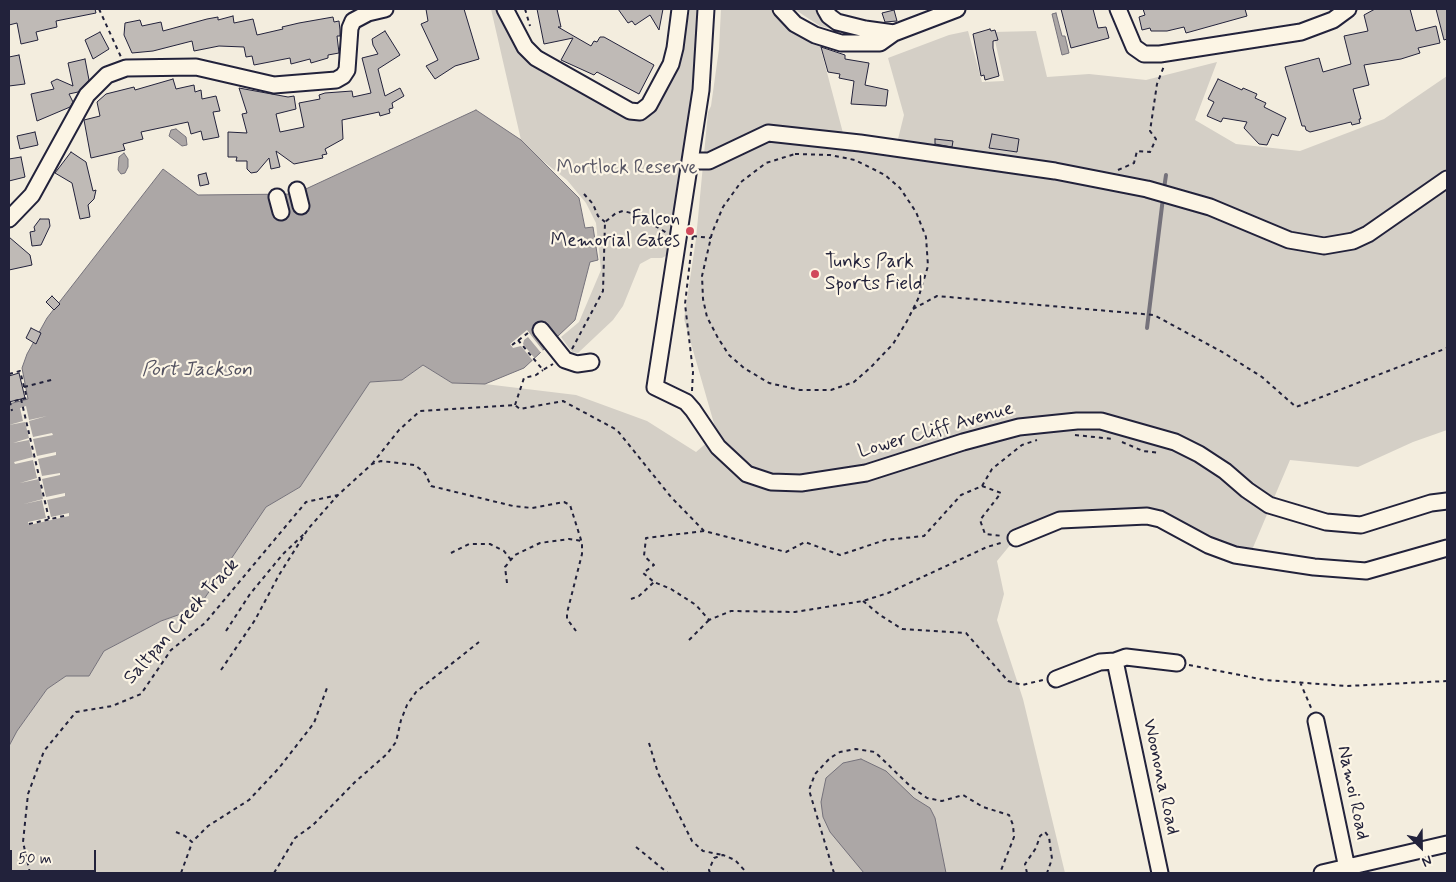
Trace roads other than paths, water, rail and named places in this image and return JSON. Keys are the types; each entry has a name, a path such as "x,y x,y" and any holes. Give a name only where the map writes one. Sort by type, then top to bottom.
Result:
{"street":[{"path":"9,219 32,195 88,95 107,75 126,68 196,68 274,86 336,80 343,76 347,70 350,28 354,21 360,16 385,9"},
{"path":"505,9 525,47 536,58 623,108 640,112 650,105 670,64 675,48 680,9"},
{"path":"706,9 701,90 690,161 709,161 768,133 860,143 1055,171 1104,180 1210,206 1289,240 1324,246 1353,241 1368,234 1447,178"},
{"path":"781,9 795,24 808,32 841,43 880,43 894,33 958,9"},
{"path":"825,9 829,16 837,22 865,29 894,33"},
{"path":"1118,9 1134,47 1144,54 1160,54 1301,32 1334,20 1348,9"},
{"name":"Lower Cliff Avenue","path":"690,161 655,387 686,402 718,447 747,474 771,482 801,484 866,473 963,442 1019,427 1093,421 1123,426 1175,442 1199,454 1225,471 1247,490 1270,505 1326,522 1361,525 1430,504 1447,501"},
{"path":"298,190 301,206"},
{"path":"277,197 281,212"},
{"path":"537,335 555,361 570,363 591,362"},
{"path":"1016,538 1060,520 1148,516 1160,519 1208,546 1235,555 1314,567 1366,572 1447,548"},
{"path":"1056,679 1100,662 1115,661 1126,657 1177,663"},
{"name":"Woonona Road","path":"1115,661 1160,873"},
{"name":"Namoi Road","path":"1316,721 1348,870"},
{"path":"1322,873 1348,870 1447,844"}],"water":[{"path":"1056,13 1069,53 1062,55 1052,14"},
{"name":"Port Jackson","path":"476,110 521,140 579,198 585,228 593,227 598,260 590,262 575,320 524,368 485,384 452,383 423,365 402,380 370,382 300,487 266,507 198,608 161,621 104,651 89,676 66,676 47,689 17,731 9,746 9,404 28,399 22,368 27,354 47,318 163,169 198,195 295,194"},
{"path":"176,129 186,137 187,145 182,146 169,136 171,130"},
{"path":"124,153 128,159 128,167 125,173 121,174 118,170 119,157"},
{"path":"861,759 886,771 914,798 930,808 935,818 946,873 864,873 830,832 823,817 821,802 826,778 843,763"}],"waterway":[{"path":"1164,189 1166,175"},
{"path":"1147,328 1163,198"}],"place":[{"name":"Falcon Memorial Gates","path":"690,231"},
{"name":"Tunks Park Sports Field","path":"815,274"}],"park label":[{"name":"Mortlock Reserve","path":"627,169"}]}
